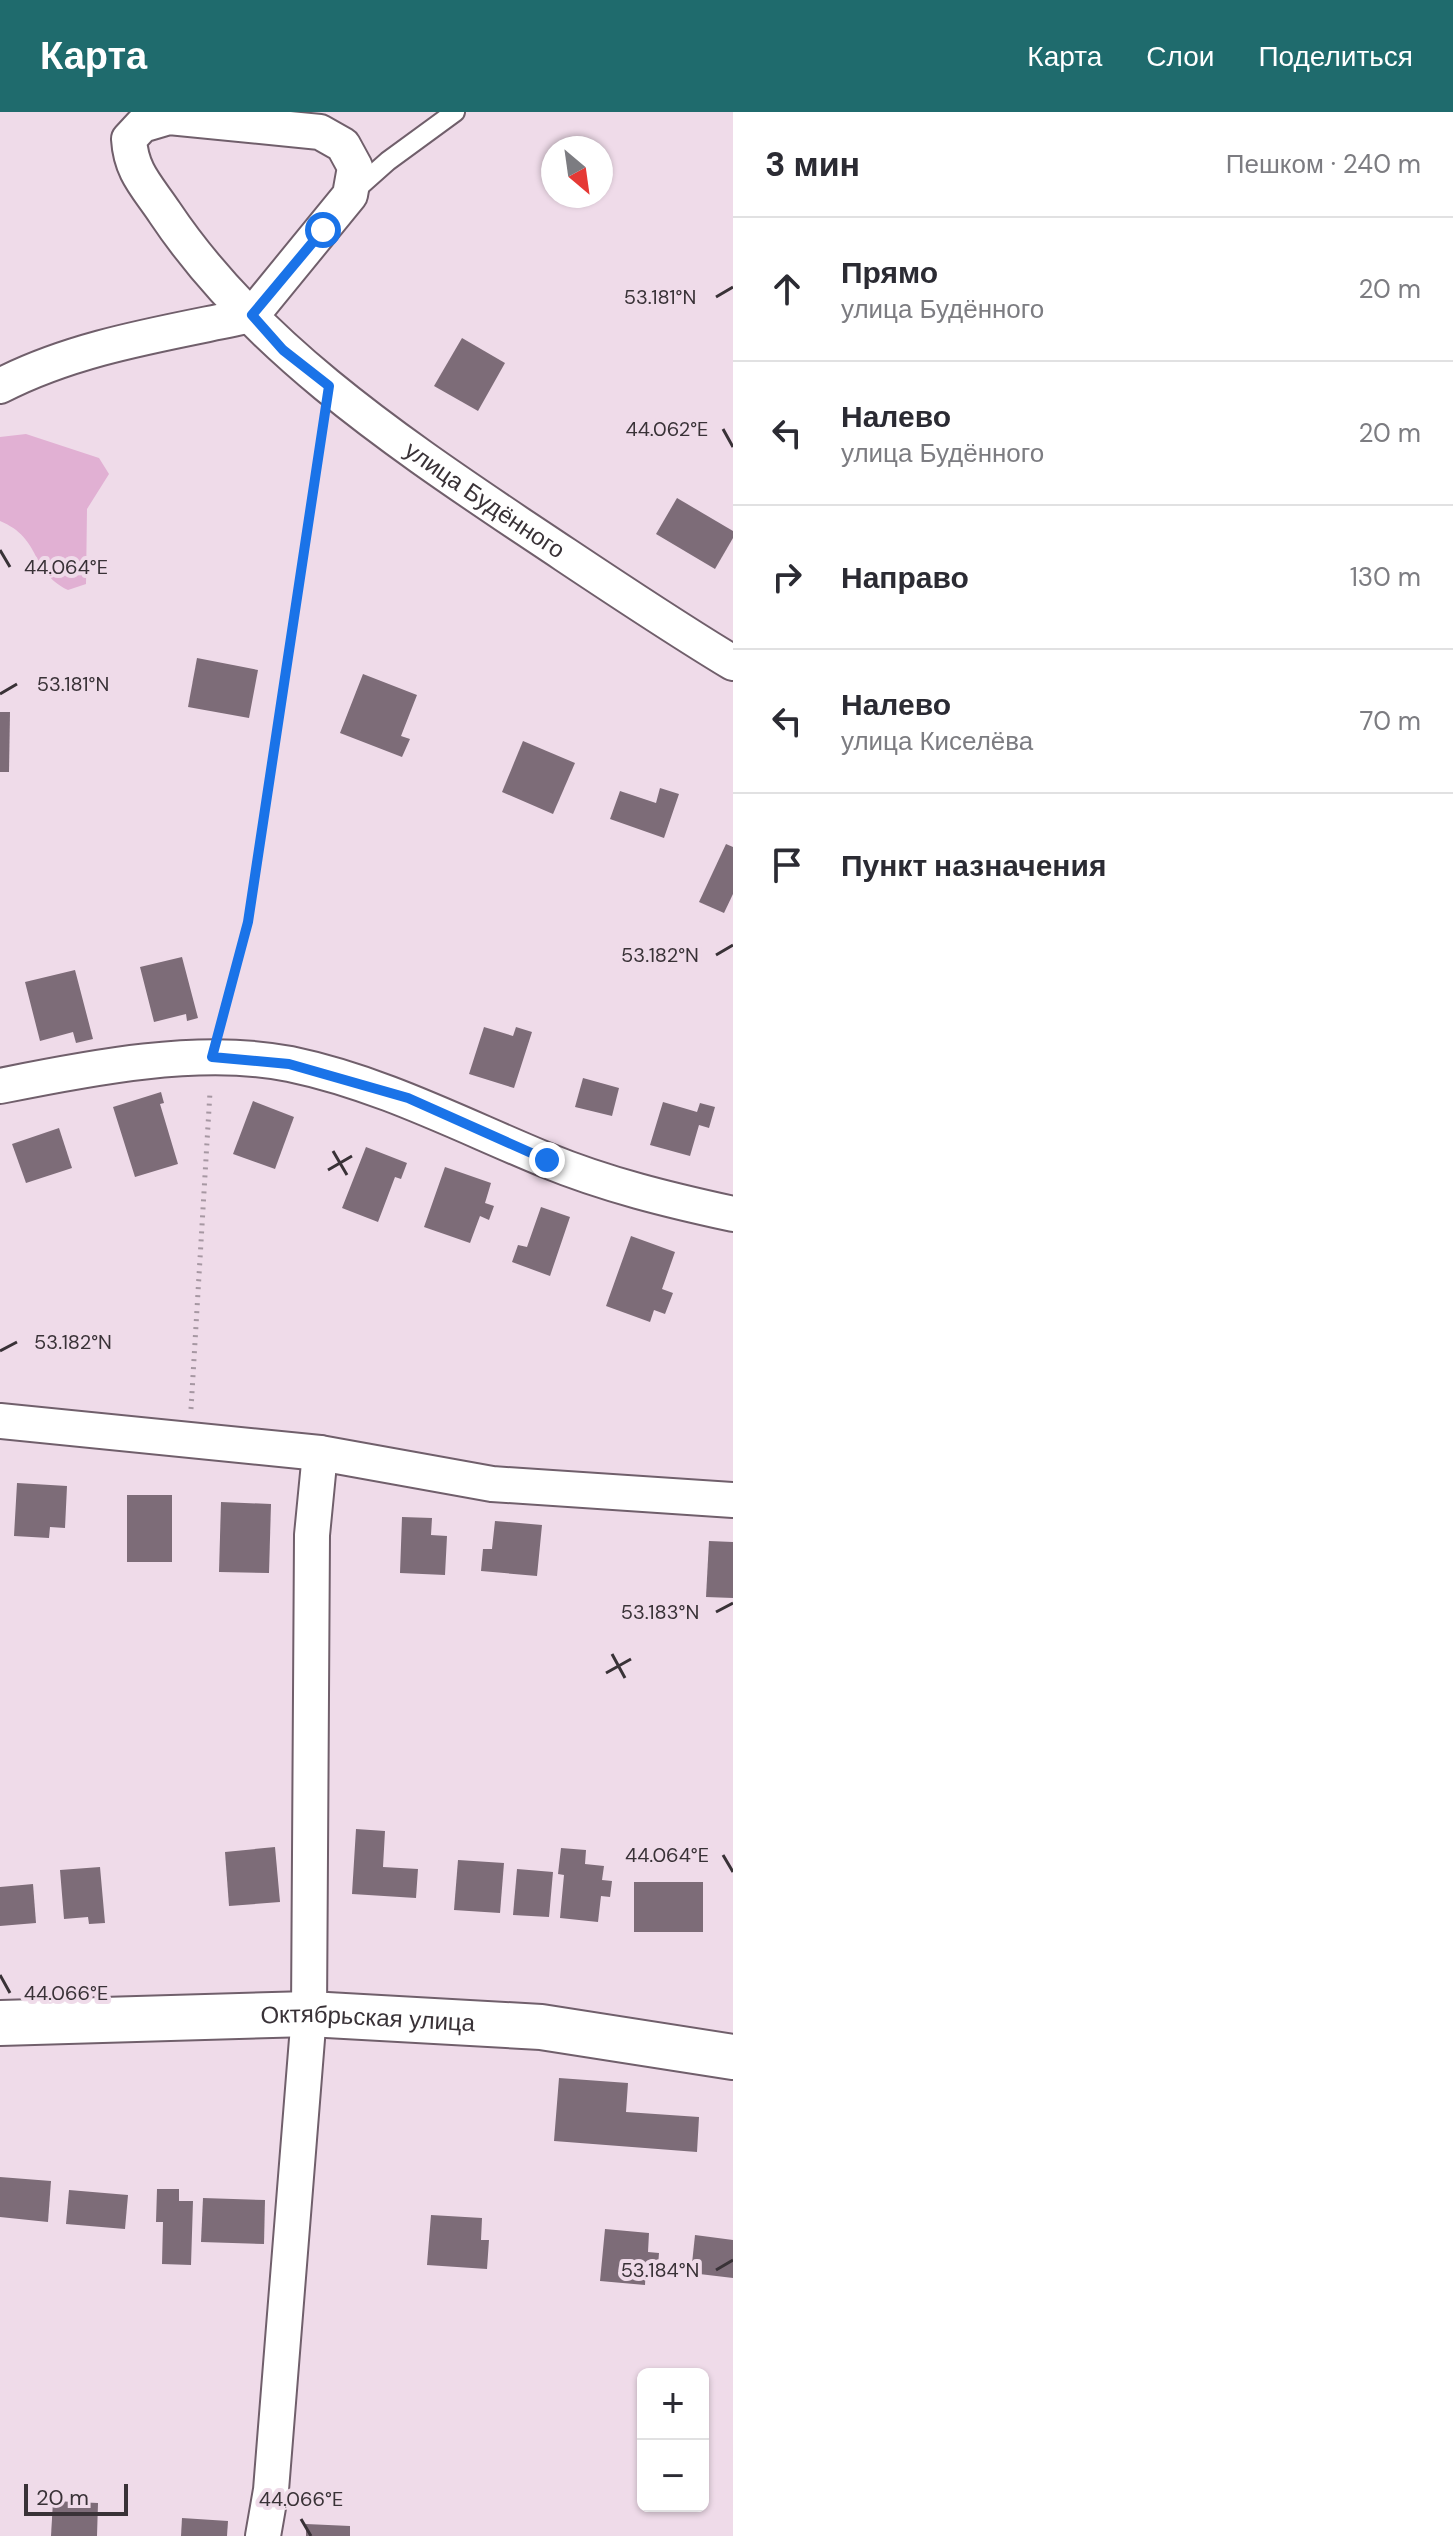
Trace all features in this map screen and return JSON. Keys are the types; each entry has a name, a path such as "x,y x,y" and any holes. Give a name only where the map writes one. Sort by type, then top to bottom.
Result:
{"street":[{"name":"улица Будённого","path":"350,195 355,167 343,145 320,132 169,117 142,125 129,139 130,162 180,236 283,350 441,471 666,622 733,663"},
{"path":"0,386 26,372 126,342 252,315 350,195"},
{"path":"0,1086 70,1072 212,1057 289,1064 408,1098 547,1160 630,1191 733,1214"},
{"path":"0,1421 320,1453 492,1484 733,1500"},
{"path":"263,2536 272,2474 309,2014 312,1535 320,1453"},
{"name":"Октябрьская улица","path":"0,2023 309,2014 541,2027 733,2057"}],"lane":[{"path":"350,195 388,161 455,112"}],"path":[{"path":"189,1440 212,1057 248,922 329,386"}],"shaded area":[{"path":"26,434 99,458 109,474 87,509 86,584 68,590 47,574 23,537 0,521 0,437"}],"building":[{"path":"462,338 505,363 478,411 434,386"},
{"path":"677,498 733,531 733,538 715,569 656,534"},
{"path":"197,658 258,670 249,718 188,707"},
{"path":"363,674 417,695 401,736 410,739 402,757 340,733"},
{"path":"0,712 10,712 9,772 0,772"},
{"path":"523,741 575,763 553,814 502,792"},
{"path":"660,788 679,794 664,838 610,819 620,791 656,803"},
{"path":"726,844 733,847 733,894 724,913 699,902"},
{"path":"182,957 198,1018 187,1021 186,1014 154,1022 140,967"},
{"path":"75,970 93,1039 76,1043 73,1032 40,1041 25,982"},
{"path":"484,1027 513,1036 516,1027 532,1032 514,1088 469,1074"},
{"path":"583,1078 619,1088 612,1116 575,1107"},
{"path":"161,1092 164,1103 160,1104 178,1164 135,1177 113,1107"},
{"path":"253,1101 294,1117 275,1169 233,1154"},
{"path":"663,1102 697,1112 700,1103 715,1107 709,1128 699,1125 690,1156 650,1145"},
{"path":"59,1128 72,1168 26,1183 12,1144"},
{"path":"366,1147 407,1163 401,1179 395,1177 378,1222 342,1208"},
{"path":"445,1167 491,1183 485,1203 494,1206 489,1220 480,1216 470,1243 424,1227"},
{"path":"541,1207 570,1217 550,1276 512,1262 518,1245 527,1247"},
{"path":"631,1236 675,1252 662,1289 673,1293 665,1314 654,1310 650,1322 606,1306"},
{"path":"17,1483 67,1486 65,1528 50,1527 49,1538 14,1536"},
{"path":"127,1495 172,1495 172,1562 127,1562"},
{"path":"221,1502 271,1504 269,1573 219,1572"},
{"path":"402,1517 432,1518 431,1535 447,1536 445,1575 400,1573"},
{"path":"495,1521 542,1525 537,1576 481,1571 483,1549 492,1549"},
{"path":"709,1541 733,1542 733,1598 706,1597"},
{"path":"356,1829 385,1831 383,1867 418,1869 416,1898 352,1894"},
{"path":"275,1847 280,1902 229,1906 225,1852"},
{"path":"561,1848 586,1850 585,1864 604,1866 602,1880 612,1881 610,1897 601,1896 598,1922 560,1918 564,1875 558,1874"},
{"path":"458,1860 504,1863 500,1913 454,1910"},
{"path":"100,1867 105,1923 89,1924 88,1917 64,1919 60,1870"},
{"path":"517,1869 553,1872 549,1917 513,1915"},
{"path":"634,1882 703,1882 703,1932 634,1932"},
{"path":"33,1884 36,1923 0,1926 0,1887"},
{"path":"559,2078 628,2083 626,2112 699,2117 697,2152 554,2141"},
{"path":"0,2177 51,2181 48,2222 0,2217"},
{"path":"157,2189 179,2189 179,2201 193,2201 191,2265 162,2264 163,2222 156,2222"},
{"path":"69,2190 128,2195 125,2229 66,2224"},
{"path":"203,2198 265,2200 264,2244 201,2242"},
{"path":"431,2215 482,2218 481,2240 489,2240 487,2269 427,2265"},
{"path":"605,2229 649,2233 648,2252 659,2253 658,2266 646,2265 645,2285 600,2281"},
{"path":"695,2235 733,2240 733,2278 691,2273"},
{"path":"53,2501 98,2503 97,2536 51,2536"},
{"path":"182,2518 228,2521 227,2536 181,2536"},
{"path":"306,2524 350,2526 350,2536 306,2536"}],"route":[{"path":"323,230 252,315 283,350 329,386 248,922 212,1057 289,1064 408,1098 547,1160"}]}
